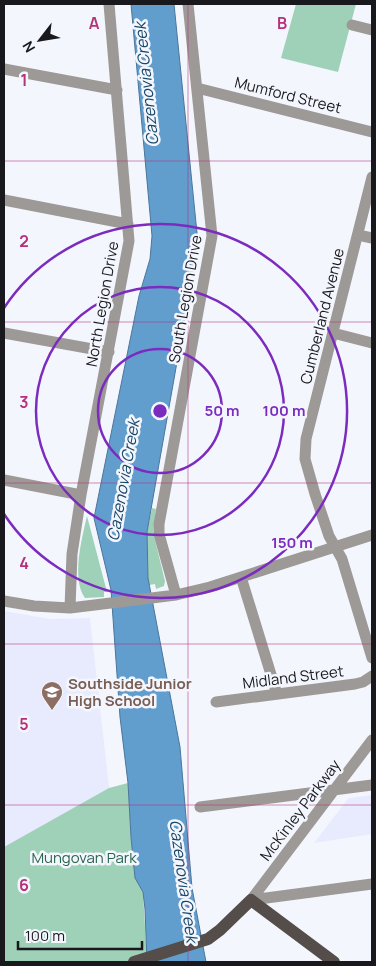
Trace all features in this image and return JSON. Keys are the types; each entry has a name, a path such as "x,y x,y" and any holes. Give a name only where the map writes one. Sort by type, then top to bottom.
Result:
{"main road":[{"path":"134,962 208,940 251,900 334,962"}],"street":[{"name":"North Legion Drive","path":"70,608 72,554 81,495 130,241 108,4"},
{"name":"South Legion Drive","path":"176,595 159,534 159,524 212,236 188,4"},
{"path":"352,24 372,30"},
{"path":"4,69 117,90"},
{"name":"Mumford Street","path":"197,88 372,132"},
{"name":"Cumberland Avenue","path":"372,177 304,450 315,494 329,536 342,559 372,658"},
{"path":"4,200 128,224"},
{"path":"358,235 372,238"},
{"path":"4,333 109,352"},
{"path":"333,334 372,343"},
{"path":"4,480 81,495"},
{"path":"4,601 34,606 70,608 176,595 335,548 372,535"},
{"path":"241,576 277,694"},
{"name":"Midland Street","path":"216,702 355,684 363,682 372,676"},
{"name":"McKinley Parkway","path":"251,900 372,740"},
{"path":"200,807 372,785"},
{"path":"251,900 372,884"}],"shaded area":[{"name":"Southside Junior High School","path":"4,611 50,619 90,618 109,787 131,837 135,878 143,892 4,949"},
{"path":"372,795 372,834 314,843 349,798"}],"green space":[{"path":"296,4 356,4 338,72 281,58"},
{"path":"152,508 156,509 153,532 165,581 164,586 156,589 155,584 149,585 148,578 147,532"},
{"path":"87,516 107,592 104,592 104,597 85,598 81,590 78,570"},
{"name":"Mungovan Park","path":"128,783 135,878 143,892 147,962 4,962 4,847 109,788"}],"water":[{"name":"Cazenovia Creek","path":"131,4 174,4 198,243 147,532 148,578 180,747 192,888 206,962 147,962 143,892 135,878 131,837 111,590 94,518 139,296 150,259 152,236"}],"place":[{"name":"Southside Junior High School","path":"52,711"}]}
